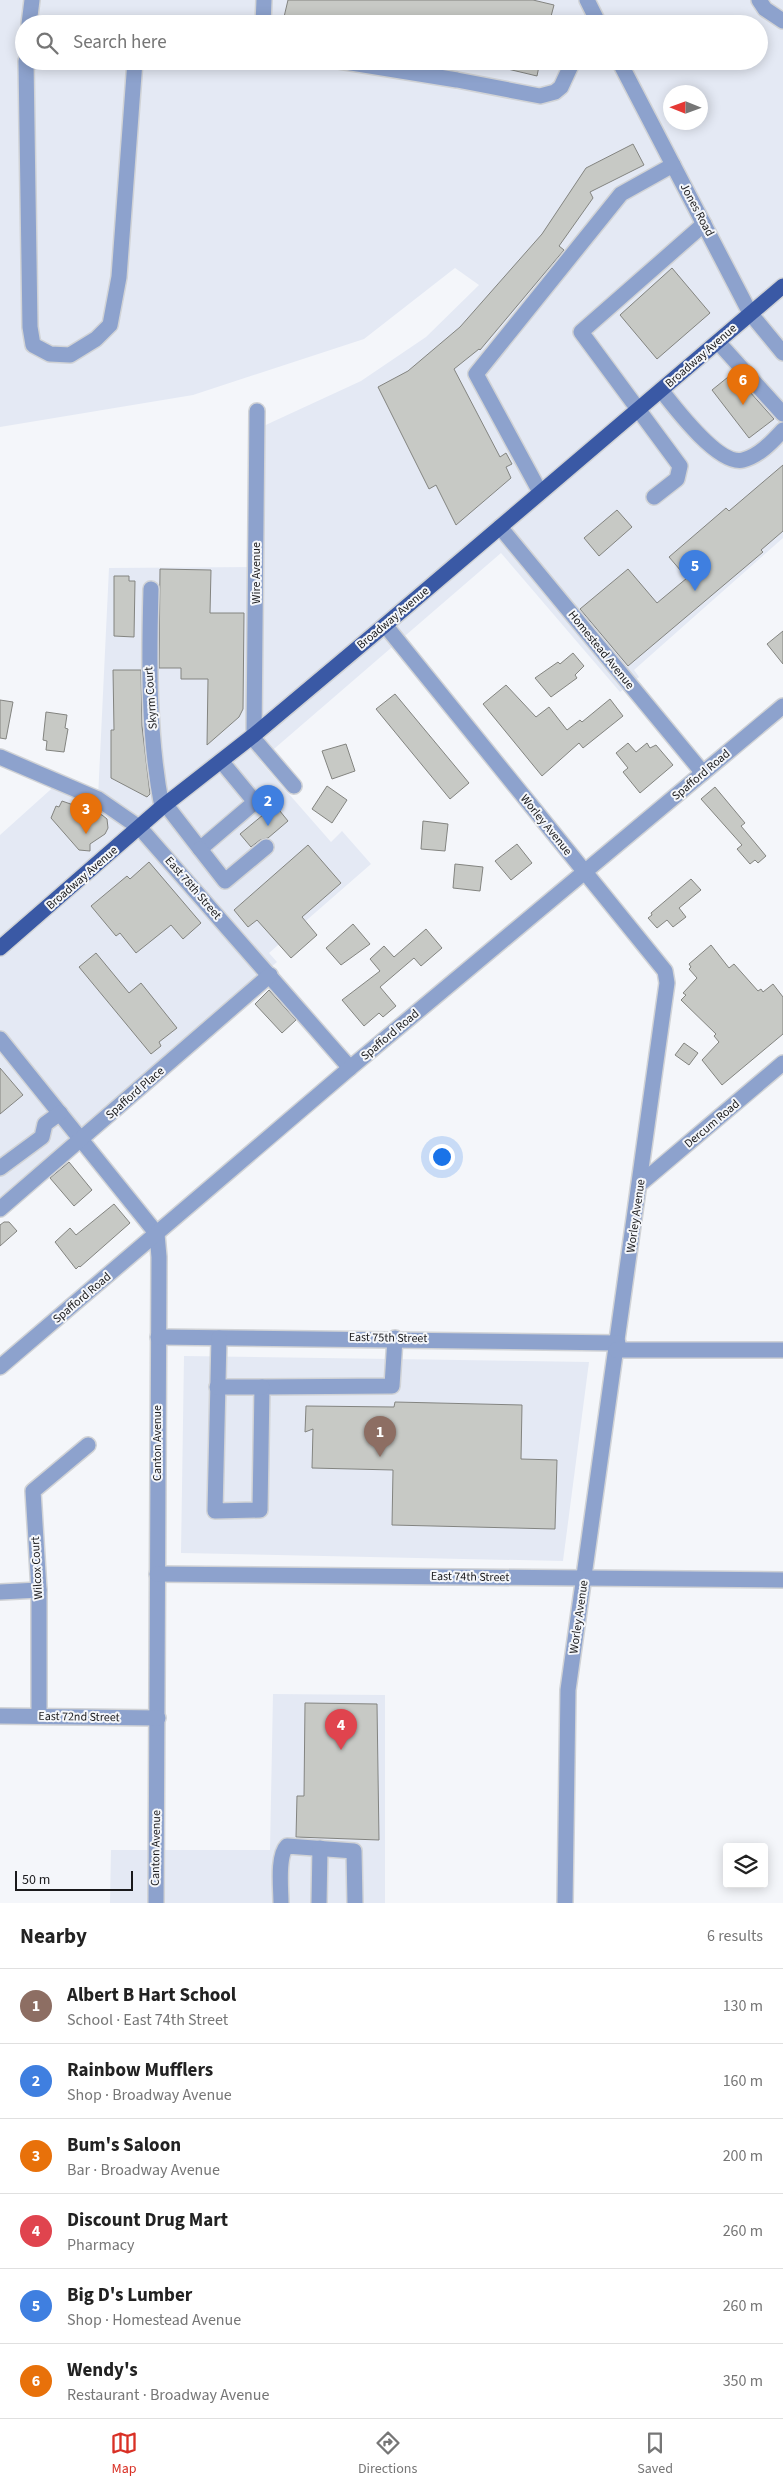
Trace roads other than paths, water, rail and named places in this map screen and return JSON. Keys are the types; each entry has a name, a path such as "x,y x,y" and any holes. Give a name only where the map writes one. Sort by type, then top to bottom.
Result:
{"main road":[{"name":"Broadway Avenue","path":"0,948 164,806 253,736 783,286"}],"street":[{"path":"30,15 32,0"},
{"path":"264,0 264,15"},
{"path":"759,0 765,9 783,21"},
{"path":"26,70 30,327 33,345 50,354 70,355 96,340 110,325 119,277 134,70"},
{"path":"395,70 540,96 555,92 561,87 568,70"},
{"name":"Jones Road","path":"624,70 750,314 783,354"},
{"path":"540,492 476,374 621,194 673,165"},
{"path":"654,497 677,479 680,466 581,332 704,224"},
{"path":"718,342 783,414"},
{"path":"661,390 717,452 731,460 742,460 755,455 783,430"},
{"name":"Wire Avenue","path":"253,736 257,411"},
{"name":"Homestead Avenue","path":"500,527 703,773"},
{"name":"Skyrm Court","path":"152,589 149,661 156,777 164,806"},
{"name":"Worley Avenue","path":"385,625 665,971 667,982 568,1690 565,1903"},
{"name":"Spafford Road","path":"0,1368 350,1068 783,706"},
{"path":"253,736 294,786"},
{"name":"East 78th Street","path":"0,757 98,799 140,828 350,1068"},
{"path":"200,848 255,802 221,761"},
{"path":"164,806 225,881 266,847"},
{"name":"Spafford Place","path":"0,1209 82,1140 270,975"},
{"path":"0,1039 157,1234"},
{"name":"Dercum Road","path":"640,1184 783,1063"},
{"path":"0,1168 42,1137 45,1124 60,1113"},
{"name":"Canton Avenue","path":"156,1903 159,1257 157,1234"},
{"name":"East 75th Street","path":"158,1337 394,1338 783,1350"},
{"path":"219,1338 215,1511 260,1510 262,1387"},
{"path":"217,1387 392,1386 394,1338"},
{"name":"Wilcox Court","path":"39,1716 39,1590 33,1491 88,1445"},
{"name":"East 74th Street","path":"158,1574 783,1580"},
{"path":"0,1592 39,1590"},
{"name":"East 72nd Street","path":"0,1716 158,1718"},
{"path":"281,1903 283,1850 287,1846 354,1850 355,1903"},
{"path":"319,1903 320,1848"}],"place":[{"name":"Wendy's","path":"743,405"},
{"name":"Big D's Lumber","path":"695,591"},
{"name":"Rainbow Mufflers","path":"268,826"},
{"name":"Bum's Saloon","path":"86,834"},
{"name":"Albert B Hart School","path":"380,1457"},
{"name":"Discount Drug Mart","path":"341,1750"}]}
